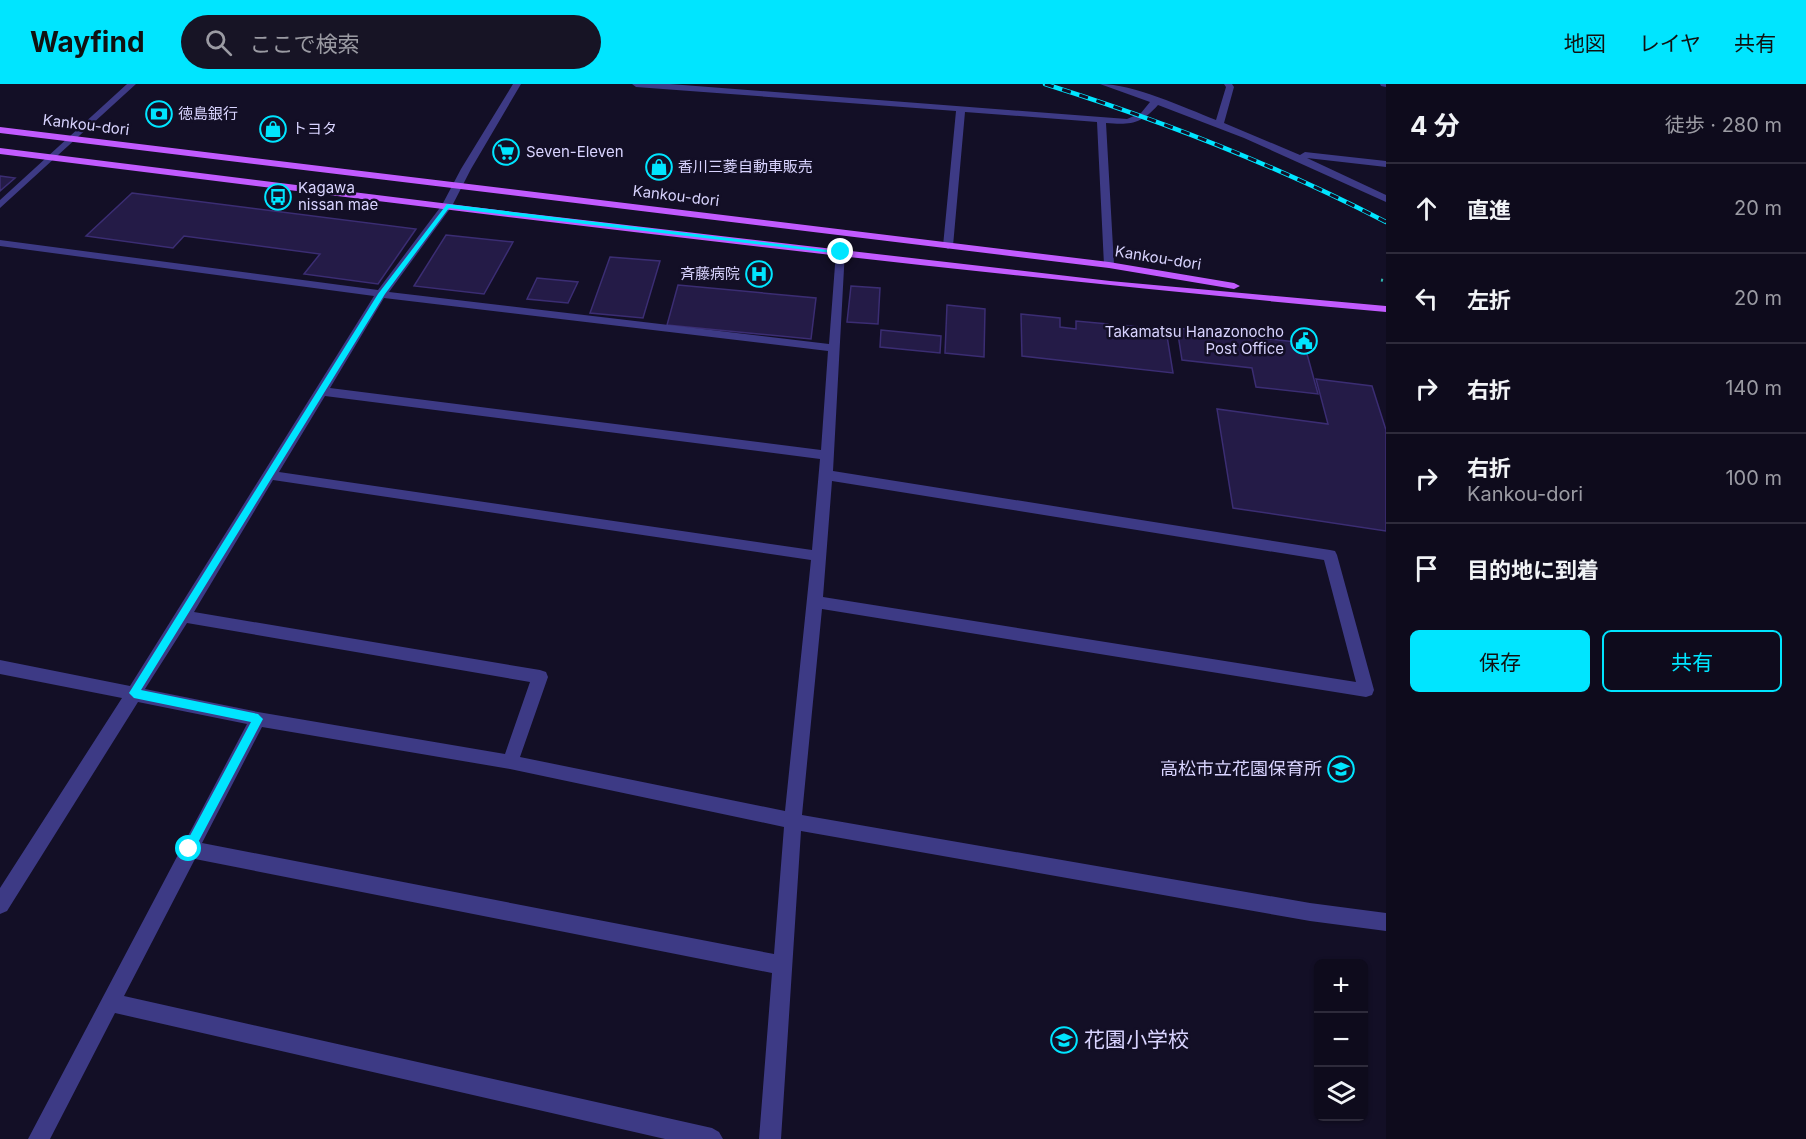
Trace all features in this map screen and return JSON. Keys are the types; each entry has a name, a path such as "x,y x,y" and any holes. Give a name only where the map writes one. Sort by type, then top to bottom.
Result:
{"main road":[{"name":"Kankou-dori","path":"0,130 1109,265 1386,309"},
{"name":"Kankou-dori","path":"0,151 1110,284 1347,304"}],"street":[{"path":"0,205 132,84"},
{"path":"0,905 183,616 381,294 447,206 466,168 517,84"},
{"path":"636,84 1128,122 1138,118 1157,100"},
{"path":"1104,84 1220,123 1293,154 1386,200"},
{"path":"1220,123 1230,87 1228,84"},
{"path":"948,246 961,110"},
{"path":"1101,120 1109,265"},
{"path":"1293,154 1386,164"},
{"path":"0,243 381,294 833,348"},
{"path":"770,1139 793,821 826,475 841,252"},
{"path":"321,391 826,455"},
{"path":"270,475 818,556"},
{"path":"815,602 1366,690 1330,555 826,475"},
{"path":"183,616 540,677 510,762"},
{"path":"0,668 258,719 510,762 793,821 1298,910 1386,922"},
{"path":"39,1139 112,1003 189,849 258,719"},
{"path":"189,849 782,965"},
{"path":"112,1003 712,1139"}],"building":[{"path":"0,176 15,178 0,191"},
{"path":"132,193 416,229 378,284 304,274 320,254 184,236 173,248 86,236"},
{"path":"446,235 513,242 484,294 414,286"},
{"path":"610,257 660,261 643,318 590,313"},
{"path":"537,278 578,282 568,303 527,299"},
{"path":"678,285 816,298 811,339 667,325"},
{"path":"851,286 880,288 878,324 847,322"},
{"path":"947,305 985,309 984,357 945,353"},
{"path":"1021,314 1060,318 1060,327 1076,329 1076,321 1108,324 1109,333 1123,334 1122,325 1166,330 1173,373 1022,356"},
{"path":"1177,328 1304,343 1318,394 1256,387 1252,368 1182,360"},
{"path":"881,330 941,336 940,353 880,347"},
{"path":"1316,379 1372,386 1386,430 1386,531 1233,508 1217,409 1328,424"}],"railway":[{"path":"1045,84 1133,113 1261,163 1386,222"}],"place":[{"name":"徳島銀行","path":"159,114"},
{"name":"トヨタ","path":"273,129"},
{"name":"Seven-Eleven","path":"506,152"},
{"name":"香川三菱自動車販売","path":"659,167"},
{"name":"Kagawa nissan mae","path":"278,197"},
{"name":"斉藤病院","path":"759,274"},
{"name":"Takamatsu Hanazonocho Post Office","path":"1304,341"},
{"name":"高松市立花園保育所","path":"1341,769"},
{"name":"花園小学校","path":"1064,1040"}],"route":[{"path":"189,849 258,719 134,693 381,294 438,221 447,206 841,252"}]}
